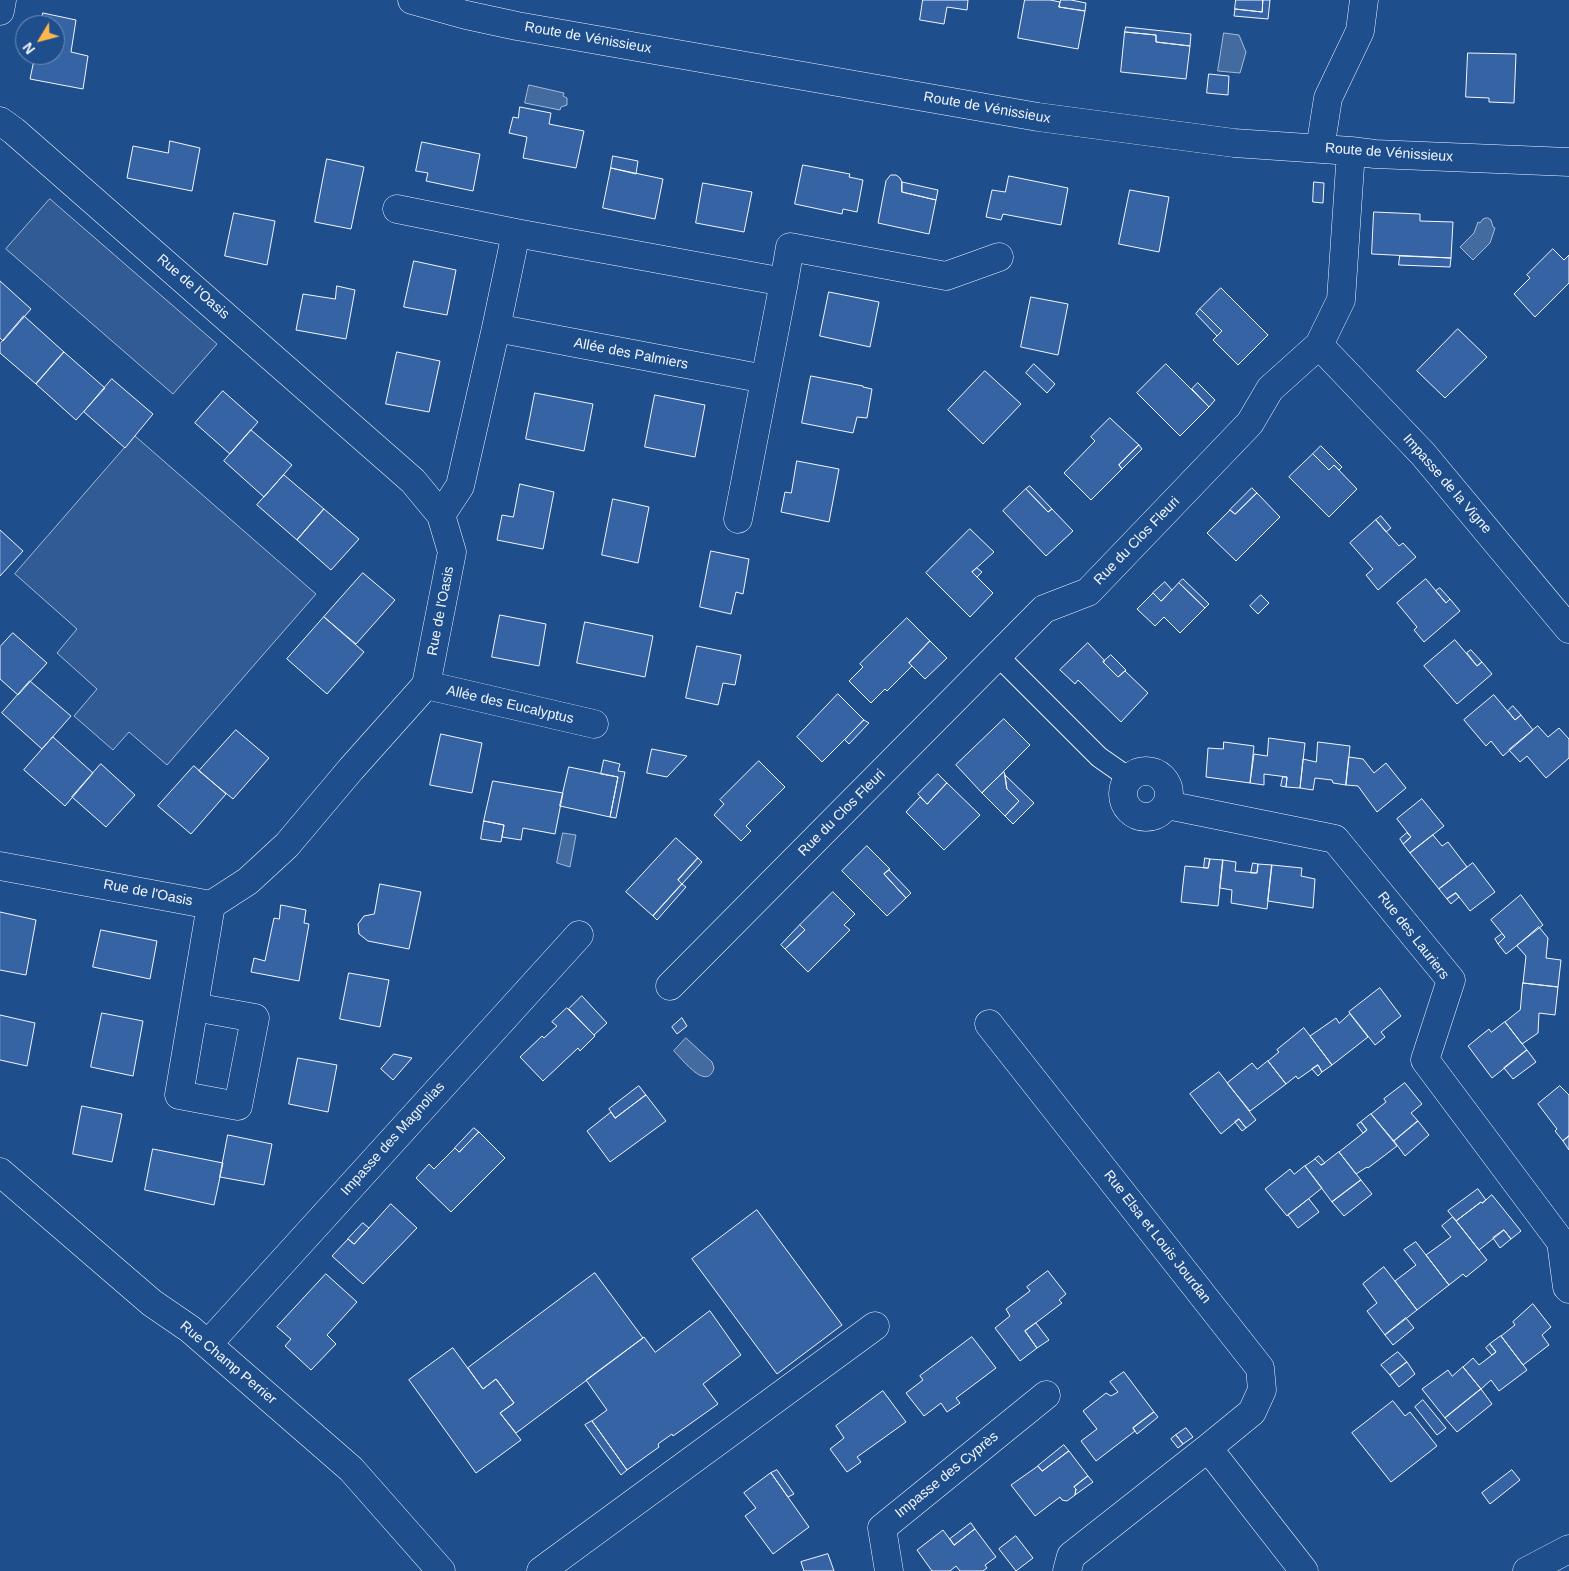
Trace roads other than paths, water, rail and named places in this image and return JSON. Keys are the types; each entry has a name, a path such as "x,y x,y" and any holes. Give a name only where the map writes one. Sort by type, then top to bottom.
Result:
{"street":[{"path":"0,11 2,0"},
{"name":"Route de Vénissieux","path":"412,0 466,15 517,26 1038,118 1234,143 1320,148 1375,154 1569,162"},
{"path":"1320,148 1328,98 1360,31 1364,0"},
{"name":"Rue de l'Oasis","path":"0,121 14,131 406,474 441,515 452,552 426,685 351,769 287,845 248,881 211,905 0,866"},
{"name":"Rue du Clos Fleuri","path":"670,986 1044,609 1088,592 1250,423 1270,389 1319,345 1341,300 1351,151"},
{"path":"397,209 516,233 784,282"},
{"path":"441,515 460,486 516,233"},
{"path":"738,519 790,247 946,276 999,256"},
{"name":"Allée des Palmiers","path":"496,328 765,379"},
{"name":"Impasse de la Vigne","path":"1319,345 1423,454 1569,629"},
{"path":"998,656 1099,756 1129,778"},
{"name":"Allée des Eucalyptus","path":"426,685 594,724"},
{"name":"Rue des Lauriers","path":"1129,778 1122,792 1123,800 1130,812 1138,816 1146,818 1155,816 1167,805 1335,838 1451,980 1424,1060 1561,1242 1567,1287 1569,1289"},
{"path":"194,1007 211,905"},
{"name":"Impasse des Magnolias","path":"208,1344 579,934"},
{"name":"Rue Elsa et Louis Jourdan","path":"989,1024 1260,1368 1262,1390 1252,1412 1071,1556 1068,1571"},
{"name":"Rue Champ Perrier","path":"0,1172 152,1303 208,1344 350,1469 441,1571"},
{"path":"541,1571 875,1326"},
{"name":"Impasse des Cyprès","path":"889,1571 882,1528 1046,1395"},
{"path":"1208,1448 1304,1571"},
{"path":"1527,1571 1569,1549"}]}
